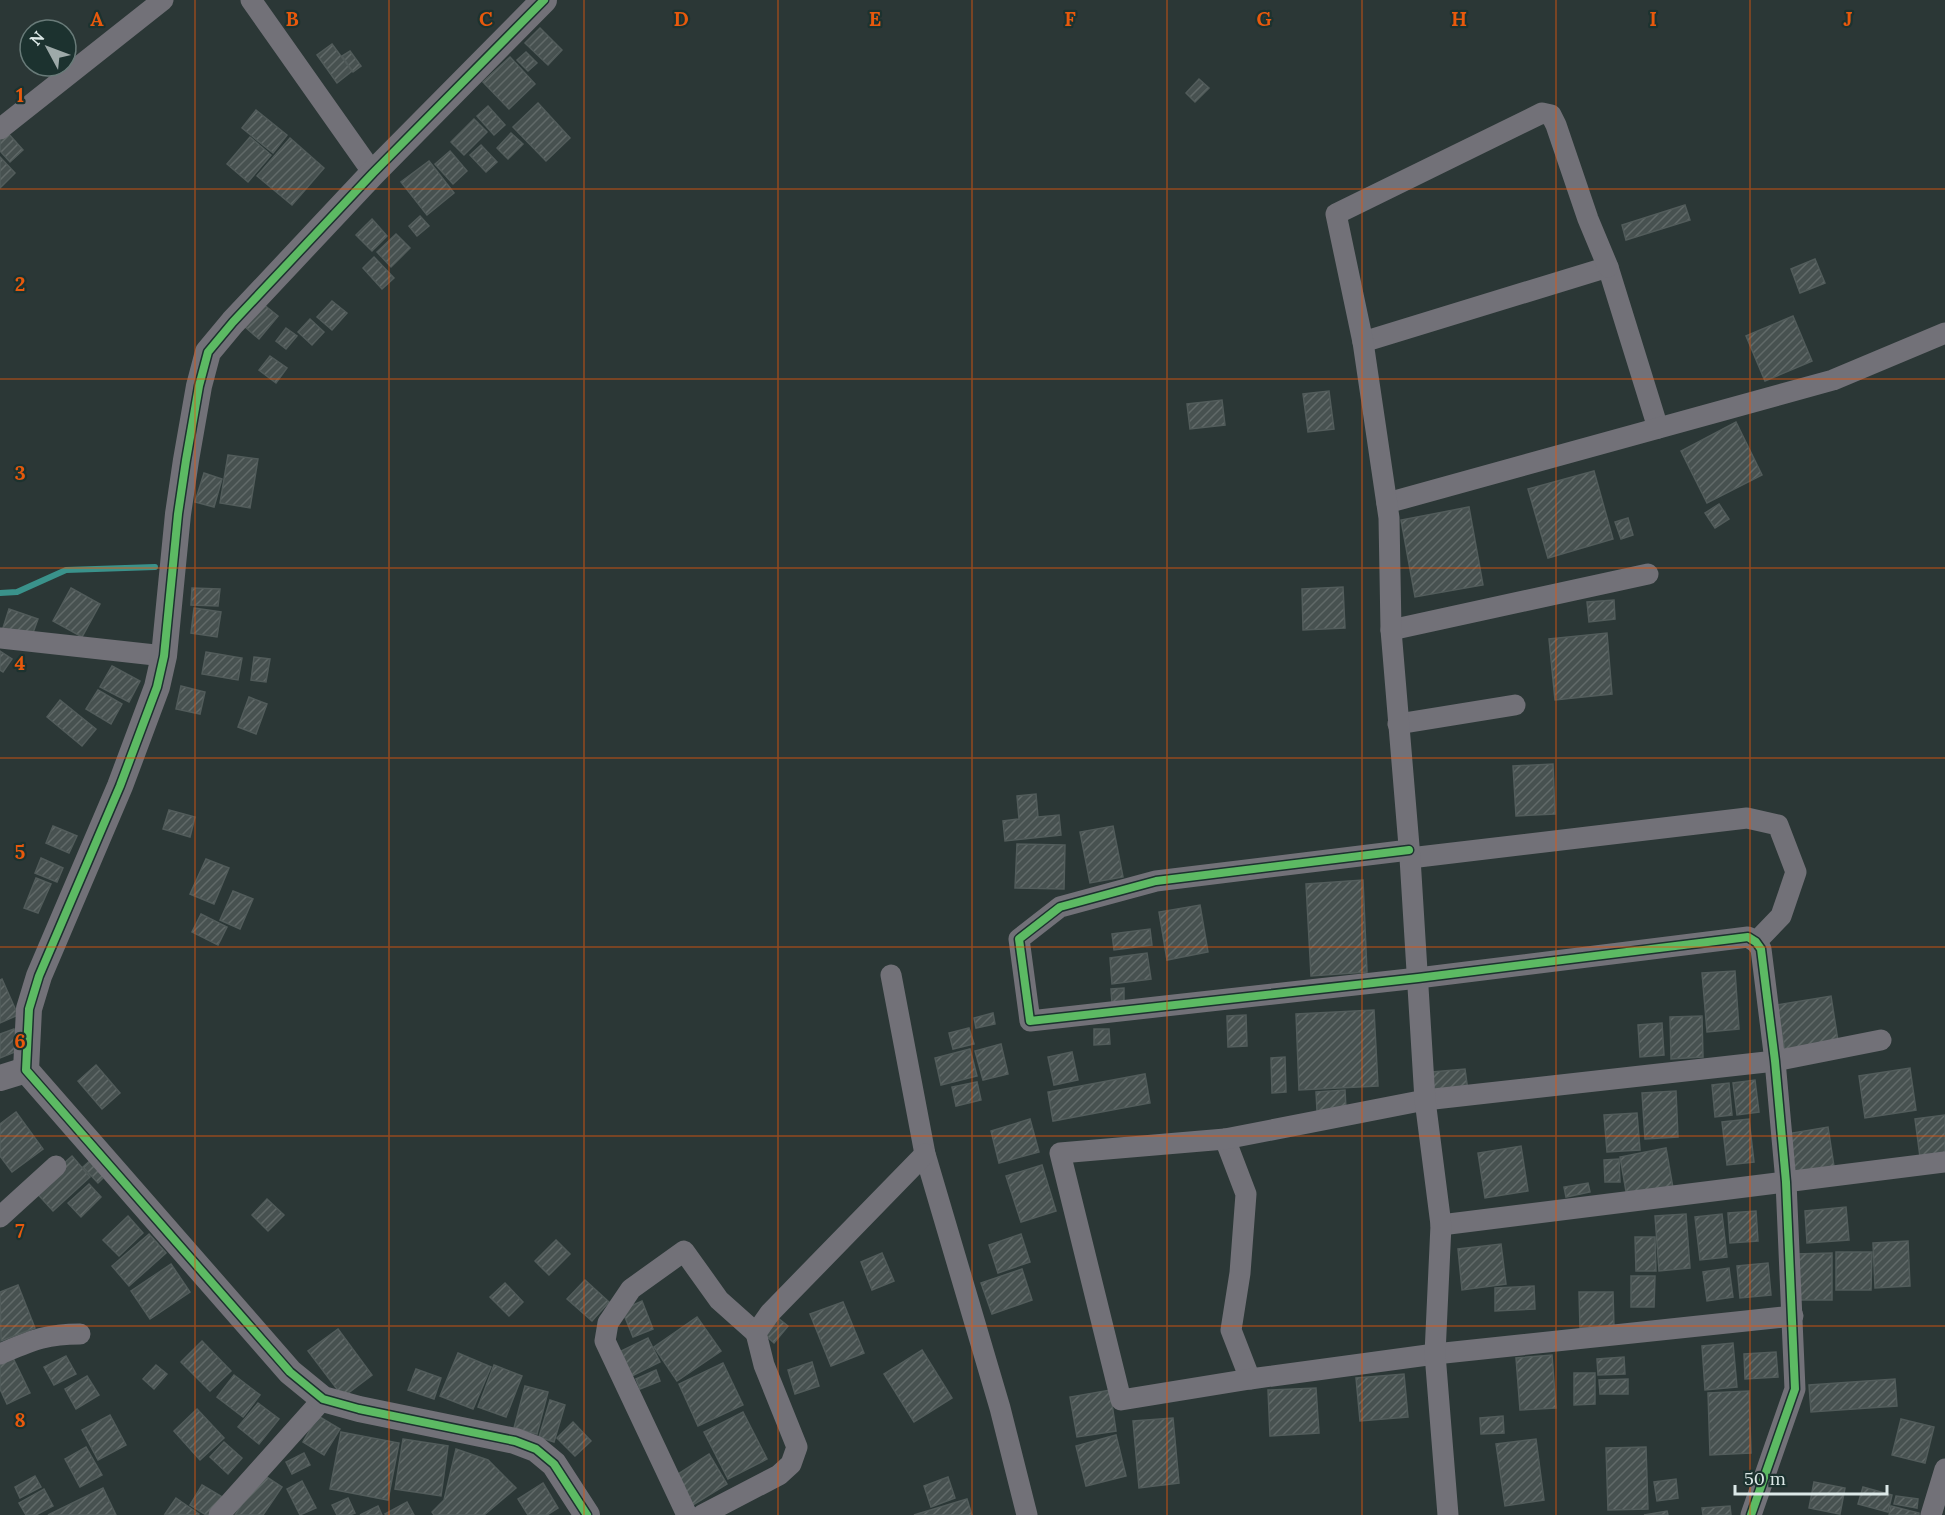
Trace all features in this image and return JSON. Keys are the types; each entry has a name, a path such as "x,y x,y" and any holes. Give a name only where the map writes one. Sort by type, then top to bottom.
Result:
{"street":[{"path":"0,129 164,0"},
{"path":"251,0 374,174"},
{"path":"544,0 374,174 233,322 208,352 199,386 178,514 164,656 157,687 120,786 39,976 29,1009 26,1070 290,1372 322,1399 359,1409 515,1441 536,1449 554,1464 587,1515"},
{"path":"1448,1515 1435,1354 1441,1225 1425,1100 1418,978 1391,630 1389,518 1363,342 1336,214 1542,113 1551,115 1588,219 1608,267 1658,428"},
{"path":"1363,342 1608,267"},
{"path":"1387,503 1833,380 1945,333"},
{"path":"1391,630 1648,574"},
{"path":"0,638 164,656"},
{"path":"1398,724 1515,705"},
{"path":"1751,1515 1795,1389 1786,1182 1775,1061 1761,949 1756,942 1748,937 1418,978 1030,1021 1019,939 1060,907 1156,881 1747,818 1778,825 1796,872 1781,916 1756,942"},
{"path":"891,975 925,1154 1000,1408 1027,1515"},
{"path":"1793,1316 1435,1354 1250,1379 1120,1400 1060,1153 1225,1139 1425,1100 1775,1061 1881,1040"},
{"path":"0,1078 26,1070"},
{"path":"1225,1139 1246,1194 1240,1273 1231,1330 1250,1379"},
{"path":"756,1333 771,1313 925,1154"},
{"path":"1441,1225 1945,1162"},
{"path":"0,1217 56,1166"},
{"path":"687,1515 605,1341 608,1323 631,1289 684,1251 719,1300 756,1333 764,1365 797,1448 791,1464 779,1475 702,1515"},
{"path":"0,1354 36,1338 59,1334 80,1334"},
{"path":"219,1515 322,1399"},
{"path":"1931,1515 1945,1469"}],"building":[{"path":"540,28 562,50 548,65 525,43"},
{"path":"332,44 352,71 337,83 317,55"},
{"path":"350,51 361,66 353,72 342,56"},
{"path":"526,52 537,63 528,71 517,60"},
{"path":"510,57 535,84 509,109 483,82"},
{"path":"1199,79 1209,88 1195,102 1186,93"},
{"path":"538,103 570,138 546,161 513,127"},
{"path":"488,106 505,125 494,135 477,116"},
{"path":"256,110 287,135 273,153 242,128"},
{"path":"474,119 487,132 464,155 451,142"},
{"path":"7,132 23,150 10,162 0,151 0,139"},
{"path":"511,133 523,144 508,159 497,148"},
{"path":"250,137 271,155 248,182 227,164"},
{"path":"290,138 324,168 292,205 257,176"},
{"path":"481,145 497,162 486,172 470,155"},
{"path":"450,151 467,171 453,184 435,164"},
{"path":"0,157 15,173 0,188"},
{"path":"429,161 454,193 427,215 401,182"},
{"path":"1685,205 1690,220 1626,240 1622,225"},
{"path":"420,216 429,226 417,236 409,226"},
{"path":"372,219 387,236 372,251 356,235"},
{"path":"396,234 410,248 391,267 377,252"},
{"path":"374,257 394,278 382,289 363,268"},
{"path":"1815,259 1825,283 1800,293 1791,269"},
{"path":"332,301 347,313 332,330 317,317"},
{"path":"263,304 278,316 259,339 245,327"},
{"path":"1793,316 1812,361 1765,381 1746,336"},
{"path":"310,319 324,332 312,345 298,332"},
{"path":"286,328 297,336 286,349 276,341"},
{"path":"270,356 287,368 276,383 259,370"},
{"path":"1329,391 1334,429 1308,432 1303,394"},
{"path":"1222,400 1225,425 1190,429 1187,404"},
{"path":"1736,422 1762,475 1707,503 1681,451"},
{"path":"228,455 258,459 250,508 220,503"},
{"path":"1594,471 1613,539 1548,558 1528,489"},
{"path":"204,473 222,479 214,507 195,502"},
{"path":"1719,504 1729,519 1715,528 1705,513"},
{"path":"1469,507 1483,585 1415,597 1401,520"},
{"path":"1628,518 1633,535 1621,539 1615,522"},
{"path":"1343,587 1345,628 1303,630 1302,589"},
{"path":"71,588 100,604 82,637 53,621"},
{"path":"192,588 220,589 218,606 191,605"},
{"path":"1614,600 1615,619 1589,622 1587,602"},
{"path":"194,608 221,612 217,637 191,633"},
{"path":"9,609 38,619 30,641 2,631"},
{"path":"1607,633 1612,694 1555,700 1549,639"},
{"path":"0,651 12,659 3,672 0,670"},
{"path":"206,652 242,658 238,680 202,674"},
{"path":"254,657 270,659 266,682 251,680"},
{"path":"112,666 140,681 129,702 100,687"},
{"path":"181,686 205,692 200,714 176,709"},
{"path":"98,690 122,704 111,724 86,709"},
{"path":"249,697 267,704 256,734 238,727"},
{"path":"60,700 96,729 82,746 47,717"},
{"path":"1553,764 1555,814 1516,816 1513,766"},
{"path":"1036,794 1038,817 1059,815 1061,835 1005,841 1003,821 1019,819 1017,796"},
{"path":"169,810 195,817 190,837 163,829"},
{"path":"53,826 77,836 69,853 46,843"},
{"path":"1113,826 1123,877 1090,883 1080,832"},
{"path":"1017,844 1065,845 1064,889 1015,888"},
{"path":"41,858 63,868 57,882 35,873"},
{"path":"206,859 229,868 214,904 190,894"},
{"path":"36,878 51,884 38,913 24,908"},
{"path":"1363,880 1367,972 1311,976 1306,884"},
{"path":"233,891 253,899 240,929 220,920"},
{"path":"1200,905 1208,952 1167,960 1159,912"},
{"path":"201,914 227,927 218,945 192,932"},
{"path":"1150,929 1152,945 1114,950 1112,934"},
{"path":"1147,953 1151,979 1112,984 1110,958"},
{"path":"1735,971 1739,1029 1707,1032 1702,973"},
{"path":"2,979 18,1015 0,1023 0,980"},
{"path":"1124,988 1124,1003 1112,1004 1111,989"},
{"path":"1831,996 1838,1041 1785,1051 1777,1005"},
{"path":"1374,1010 1378,1086 1299,1090 1296,1014"},
{"path":"993,1013 995,1024 976,1028 974,1018"},
{"path":"1246,1015 1247,1046 1228,1047 1227,1016"},
{"path":"1702,1016 1703,1057 1671,1059 1670,1017"},
{"path":"1662,1023 1664,1055 1640,1057 1638,1025"},
{"path":"969,1028 974,1044 953,1049 949,1033"},
{"path":"14,1029 22,1049 0,1058 0,1034"},
{"path":"1094,1029 1109,1029 1110,1044 1094,1045"},
{"path":"1001,1044 1008,1074 983,1080 975,1051"},
{"path":"970,1049 977,1076 941,1085 935,1058"},
{"path":"1072,1052 1078,1080 1054,1085 1048,1057"},
{"path":"1285,1057 1286,1092 1272,1093 1271,1058"},
{"path":"96,1065 120,1093 102,1109 78,1081"},
{"path":"1910,1068 1916,1110 1865,1118 1859,1076"},
{"path":"1465,1069 1468,1091 1434,1095 1432,1072"},
{"path":"1145,1074 1150,1103 1053,1121 1048,1092"},
{"path":"1755,1080 1759,1112 1737,1115 1733,1083"},
{"path":"977,1082 981,1100 956,1106 952,1087"},
{"path":"1729,1083 1732,1115 1715,1117 1712,1085"},
{"path":"1345,1090 1346,1109 1317,1111 1316,1092"},
{"path":"1676,1091 1678,1137 1645,1139 1642,1093"},
{"path":"16,1112 43,1149 12,1172 0,1156 0,1124"},
{"path":"1637,1113 1640,1150 1607,1152 1604,1115"},
{"path":"1945,1115 1945,1154 1920,1157 1915,1119"},
{"path":"1030,1119 1039,1152 999,1163 991,1131"},
{"path":"1749,1119 1754,1162 1727,1165 1722,1122"},
{"path":"1828,1127 1835,1173 1792,1180 1786,1134"},
{"path":"1521,1146 1528,1191 1485,1198 1478,1153"},
{"path":"1666,1148 1673,1188 1627,1197 1620,1157"},
{"path":"72,1156 90,1177 53,1211 34,1190"},
{"path":"93,1158 108,1173 98,1183 83,1167"},
{"path":"1619,1159 1620,1182 1605,1182 1604,1160"},
{"path":"1042,1165 1056,1211 1021,1222 1006,1176"},
{"path":"1588,1183 1590,1192 1566,1197 1564,1187"},
{"path":"89,1184 101,1197 81,1217 68,1203"},
{"path":"267,1199 284,1215 268,1231 252,1215"},
{"path":"1846,1207 1849,1240 1807,1243 1805,1211"},
{"path":"1756,1211 1758,1241 1730,1243 1728,1213"},
{"path":"1686,1214 1690,1268 1659,1271 1655,1216"},
{"path":"1722,1214 1727,1257 1700,1260 1695,1217"},
{"path":"128,1216 143,1233 119,1256 103,1240"},
{"path":"149,1234 166,1253 129,1286 112,1266"},
{"path":"1021,1234 1030,1262 998,1273 989,1245"},
{"path":"1635,1237 1655,1237 1656,1271 1636,1271"},
{"path":"556,1240 570,1254 549,1275 535,1261"},
{"path":"1908,1241 1910,1286 1875,1288 1873,1243"},
{"path":"1501,1244 1506,1284 1462,1290 1458,1249"},
{"path":"1836,1252 1872,1252 1871,1290 1836,1290"},
{"path":"882,1253 894,1281 872,1290 861,1262"},
{"path":"1832,1253 1832,1300 1795,1300 1794,1254"},
{"path":"1768,1263 1771,1295 1740,1298 1737,1266"},
{"path":"171,1264 190,1292 150,1319 131,1291"},
{"path":"1729,1268 1733,1297 1707,1301 1703,1272"},
{"path":"1022,1269 1032,1300 992,1314 981,1283"},
{"path":"1631,1276 1655,1276 1654,1307 1631,1307"},
{"path":"585,1280 609,1302 592,1321 567,1299"},
{"path":"505,1283 523,1302 509,1316 490,1297"},
{"path":"18,1285 35,1328 1,1341 0,1292"},
{"path":"1534,1286 1535,1309 1495,1311 1495,1288"},
{"path":"1579,1292 1613,1292 1614,1327 1580,1328"},
{"path":"642,1301 653,1329 633,1337 622,1310"},
{"path":"843,1302 864,1353 831,1366 810,1314"},
{"path":"697,1317 721,1351 677,1381 654,1347"},
{"path":"778,1318 788,1326 774,1343 764,1334"},
{"path":"338,1329 372,1375 343,1397 308,1351"},
{"path":"648,1338 660,1362 632,1376 621,1351"},
{"path":"202,1341 231,1371 210,1391 181,1362"},
{"path":"1733,1343 1737,1387 1705,1390 1702,1346"},
{"path":"922,1350 952,1398 914,1422 884,1374"},
{"path":"1776,1352 1778,1377 1745,1379 1744,1354"},
{"path":"458,1353 491,1367 473,1409 440,1396"},
{"path":"1552,1355 1556,1408 1520,1410 1516,1358"},
{"path":"12,1356 30,1393 7,1404 0,1389 0,1362"},
{"path":"66,1356 76,1374 54,1385 44,1367"},
{"path":"1624,1357 1625,1374 1598,1375 1597,1359"},
{"path":"812,1362 819,1386 795,1394 788,1370"},
{"path":"723,1363 743,1405 698,1426 679,1384"},
{"path":"156,1365 167,1374 154,1389 143,1379"},
{"path":"494,1365 522,1376 506,1417 478,1407"},
{"path":"416,1369 441,1378 434,1399 408,1390"},
{"path":"656,1370 660,1381 640,1389 636,1379"},
{"path":"1574,1373 1595,1373 1595,1404 1574,1405"},
{"path":"1404,1374 1408,1417 1360,1421 1356,1378"},
{"path":"234,1375 260,1395 243,1417 217,1397"},
{"path":"87,1376 99,1395 76,1409 65,1389"},
{"path":"1628,1379 1628,1394 1600,1394 1599,1380"},
{"path":"1895,1379 1897,1406 1811,1412 1809,1385"},
{"path":"525,1386 548,1392 537,1434 514,1428"},
{"path":"1316,1388 1319,1433 1270,1436 1268,1390"},
{"path":"1110,1390 1116,1431 1077,1437 1070,1397"},
{"path":"1749,1391 1751,1453 1710,1455 1708,1393"},
{"path":"550,1400 565,1405 554,1442 539,1437"},
{"path":"258,1403 279,1419 259,1444 238,1427"},
{"path":"197,1409 224,1438 200,1460 174,1431"},
{"path":"743,1412 767,1459 728,1479 704,1432"},
{"path":"110,1415 126,1445 98,1460 82,1430"},
{"path":"318,1416 340,1429 324,1455 303,1442"},
{"path":"1503,1416 1504,1433 1481,1434 1480,1418"},
{"path":"1173,1418 1179,1483 1139,1488 1133,1421"},
{"path":"1901,1419 1934,1427 1925,1463 1892,1455"},
{"path":"573,1422 591,1441 575,1456 557,1438"},
{"path":"341,1432 399,1443 388,1500 330,1489"},
{"path":"1116,1435 1126,1476 1086,1486 1076,1446"},
{"path":"403,1439 448,1446 441,1496 395,1489"},
{"path":"1536,1439 1544,1500 1505,1506 1496,1444"},
{"path":"224,1442 242,1458 228,1474 210,1457"},
{"path":"86,1447 102,1475 80,1487 65,1459"},
{"path":"1646,1447 1648,1509 1608,1510 1606,1448"},
{"path":"456,1449 488,1460 516,1488 484,1515 434,1515 432,1512 444,1500"},
{"path":"304,1453 310,1465 292,1474 286,1462"},
{"path":"709,1454 727,1484 693,1505 675,1476"},
{"path":"262,1474 282,1487 263,1515 235,1515"},
{"path":"35,1476 41,1487 20,1498 15,1487"},
{"path":"948,1477 955,1498 931,1507 924,1486"},
{"path":"1676,1479 1678,1498 1657,1501 1654,1482"},
{"path":"302,1481 316,1508 300,1515 287,1489"},
{"path":"1814,1482 1845,1488 1840,1514 1809,1508"},
{"path":"543,1483 558,1508 547,1515 528,1515 518,1499"},
{"path":"202,1485 224,1498 213,1515 206,1515 190,1505"},
{"path":"1863,1487 1892,1495 1888,1512 1858,1504"},
{"path":"103,1488 116,1515 48,1515"},
{"path":"44,1489 53,1506 36,1515 26,1515 19,1503"},
{"path":"1896,1496 1918,1499 1917,1508 1894,1504"},
{"path":"176,1498 199,1514 165,1514"},
{"path":"348,1498 355,1513 337,1515 332,1505"},
{"path":"967,1499 972,1515 914,1515"},
{"path":"407,1502 414,1515 385,1514"},
{"path":"378,1506 382,1515 360,1515"},
{"path":"1730,1506 1731,1515 1703,1515 1702,1508"},
{"path":"1891,1506 1919,1513 1919,1515 1889,1515"},
{"path":"1667,1511 1668,1515 1644,1515"}],"waterway":[{"path":"0,593 17,592 66,570 155,567"}],"cycle path":[{"path":"544,0 373,173 233,322 208,352 199,386 186,460 178,514 164,656 157,687 120,786 39,976 29,1009 26,1070 290,1372 323,1399 359,1409 515,1441 536,1449 554,1464 587,1515"},
{"path":"1409,850 1156,881 1060,907 1019,939 1030,1021 1418,978 1748,937 1756,942 1761,949 1775,1061 1786,1182 1795,1389 1751,1515"}]}
